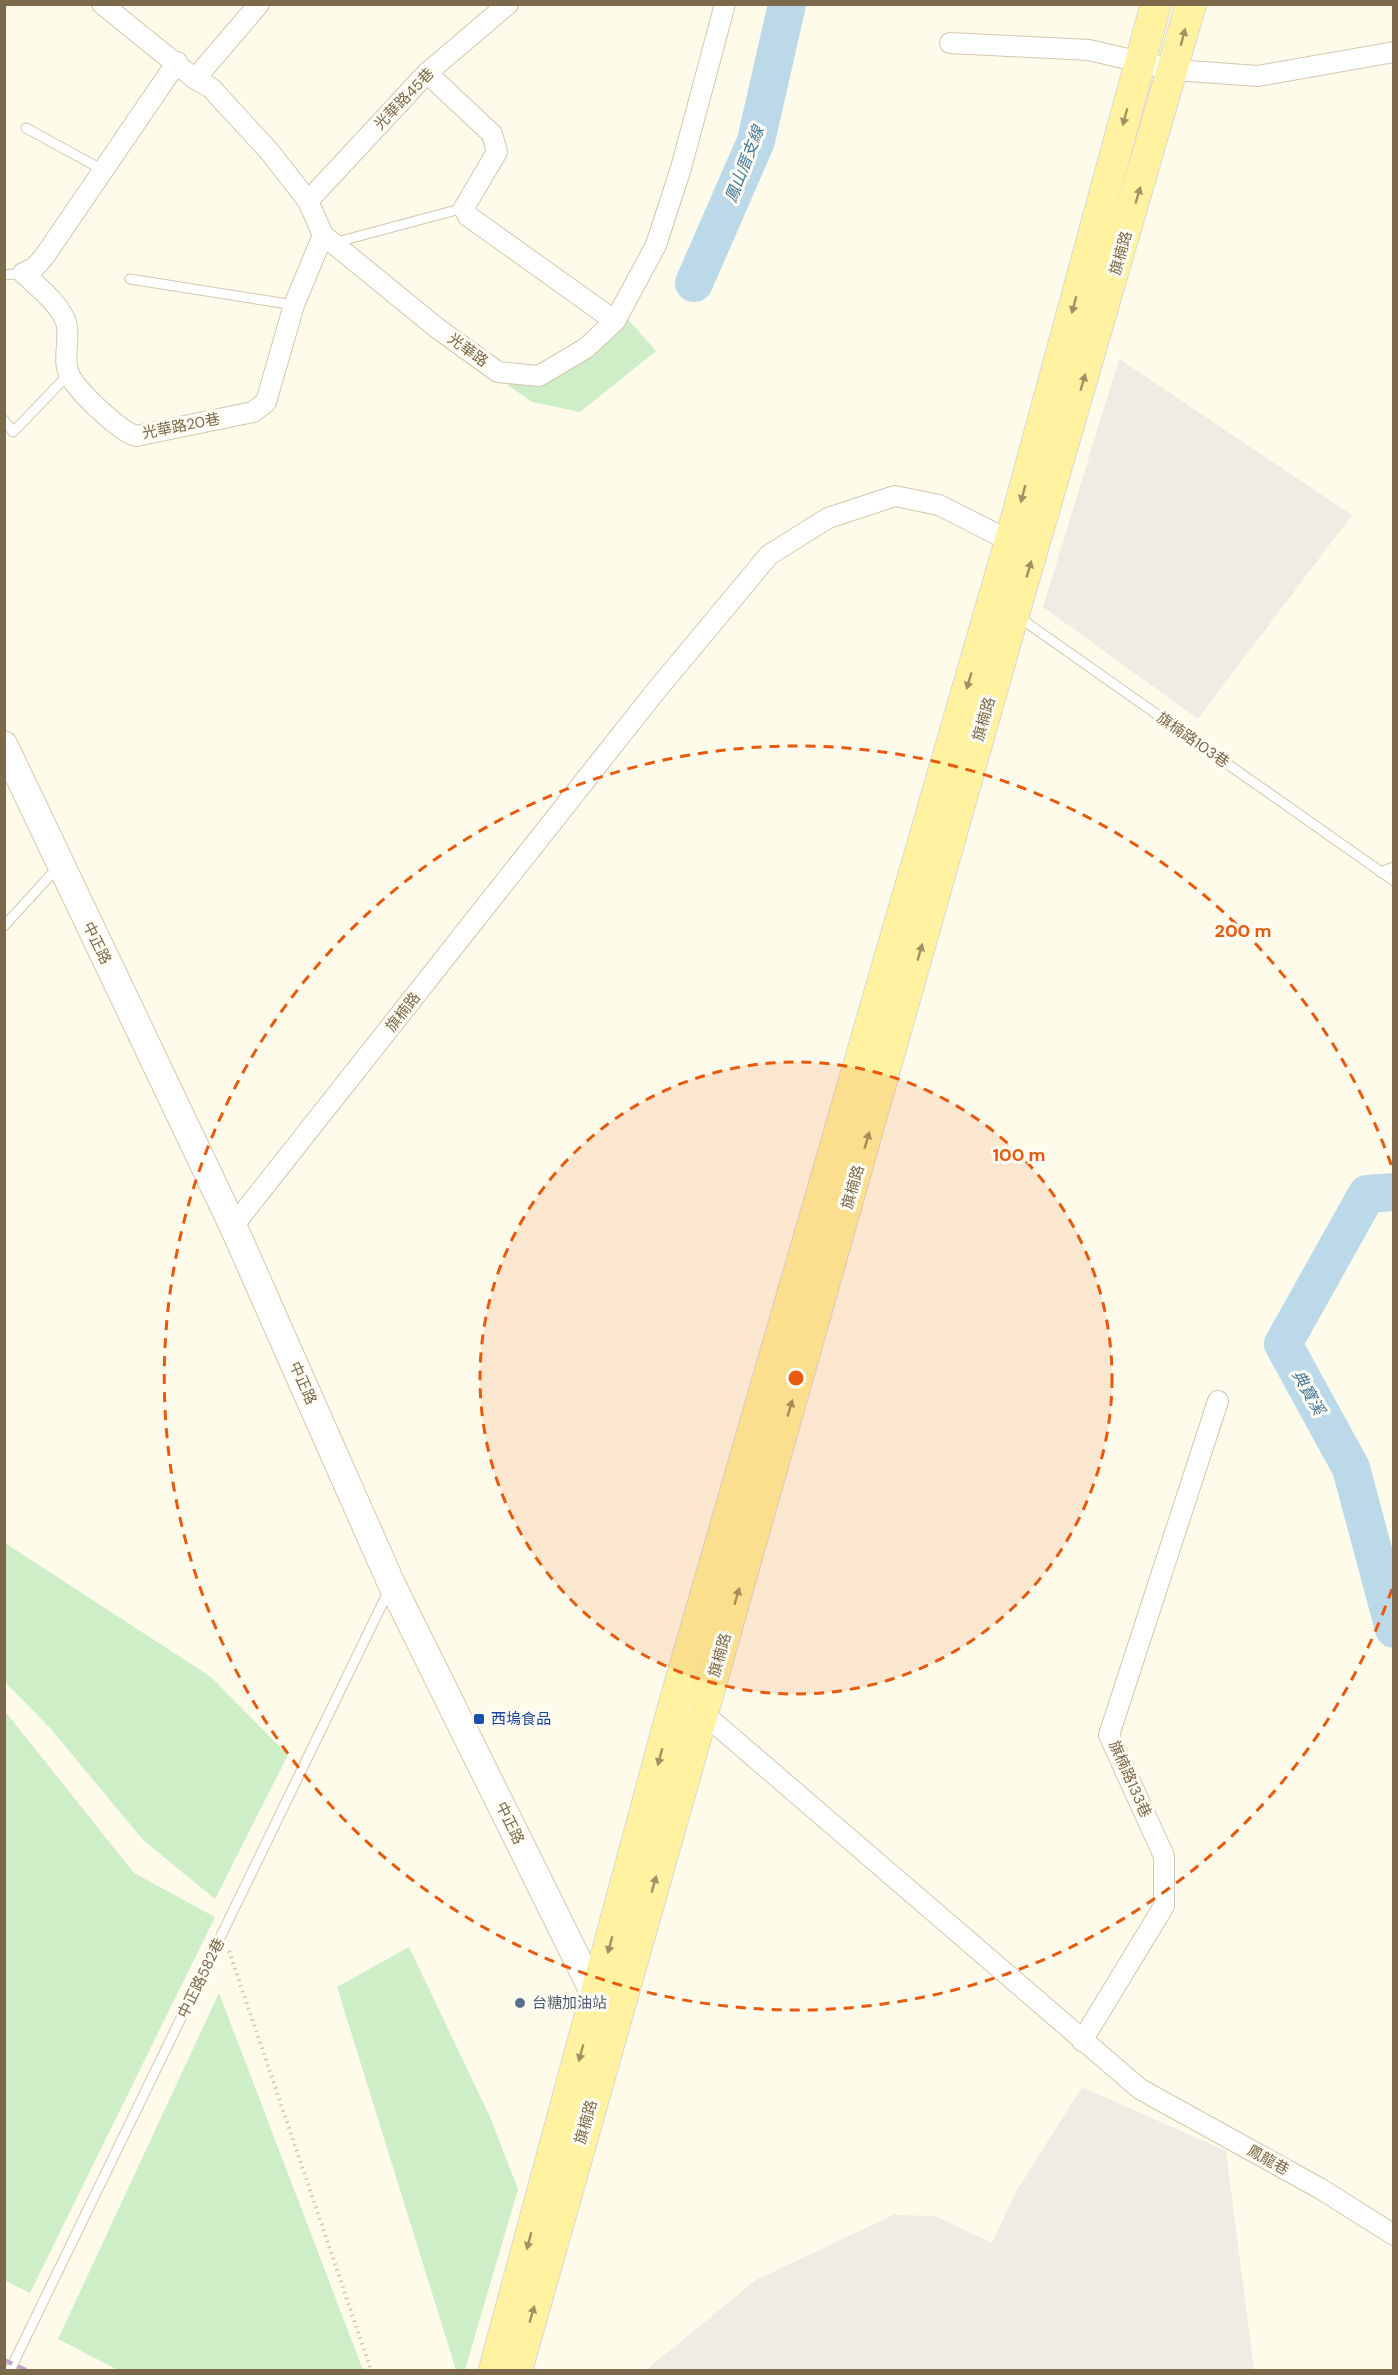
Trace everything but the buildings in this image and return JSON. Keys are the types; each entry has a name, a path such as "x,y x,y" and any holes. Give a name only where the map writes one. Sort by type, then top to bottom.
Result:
{"main road":[{"name":"旗楠路","path":"494,2370 608,1999 703,1713 1004,607 1010,541 1156,4"},
{"name":"旗楠路","path":"517,2370 608,1999 675,1700 1004,607 1174,70 1191,4"},
{"name":"中正路","path":"4,745 233,1226 392,1585 608,1999"}],"street":[{"name":"光華路","path":"102,4 177,62 195,79 211,88 268,151 308,201 328,239 437,328 498,372 539,376 586,348 615,321 656,245 681,168 725,4"},
{"path":"195,79 258,4"},
{"name":"光華路45巷","path":"308,201 427,73 508,4"},
{"path":"950,43 1089,50 1174,70 1258,76 1394,52"},
{"path":"14,274 34,268 44,257 177,62"},
{"path":"427,73 492,134 496,142 497,152 464,208 468,216 615,321"},
{"name":"光華路20巷","path":"69,374 114,424 125,433 136,436 253,412 266,402 294,305 328,239"},
{"path":"14,274 52,301 67,325 69,374"},
{"name":"旗楠路","path":"233,1226 647,702 770,555 828,518 895,496 939,506 1010,541"},
{"name":"旗楠路133巷","path":"1082,2041 1164,1906 1164,1856 1109,1735 1218,1401"},
{"path":"675,1700 703,1713 1082,2041"},
{"name":"鳳龍巷","path":"1082,2041 1140,2089 1321,2189 1394,2235"}],"lane":[{"path":"26,128 103,170"},
{"path":"328,239 464,208"},
{"path":"130,279 294,305"},
{"path":"4,420 13,432 69,374"},
{"name":"旗楠路103巷","path":"1004,607 1394,881"},
{"path":"4,926 60,865"},
{"path":"1380,872 1394,867"},
{"name":"中正路582巷","path":"10,2370 392,1585"}],"path":[{"path":"223,1933 371,2370"}],"shaded area":[{"path":"1119,359 1352,515 1198,719 1043,607"},
{"path":"1082,2087 1226,2151 1254,2370 646,2370 756,2280 893,2215 935,2216 992,2243 1017,2190"}],"green space":[{"path":"625,316 656,351 580,412 532,402 502,381 536,380"},
{"path":"5,1543 211,1677 288,1755 215,1899 143,1840 50,1728 5,1682"},
{"path":"4,1710 134,1873 215,1917 30,2293 4,2280"},
{"path":"409,1947 490,2117 518,2189 465,2370 456,2370 337,1987"},
{"path":"219,1993 363,2370 118,2370 58,2339"}],"waterway":[{"name":"鳳山厝支線","path":"694,283 756,141 787,4"},
{"name":"典寶溪","path":"1394,1192 1367,1194 1283,1344 1351,1468 1394,1629"}],"railway":[{"path":"4,2360 26,2370"}],"place":[{"name":"西塢食品","path":"479,1719"},
{"name":"台糖加油站","path":"520,2003"}]}
